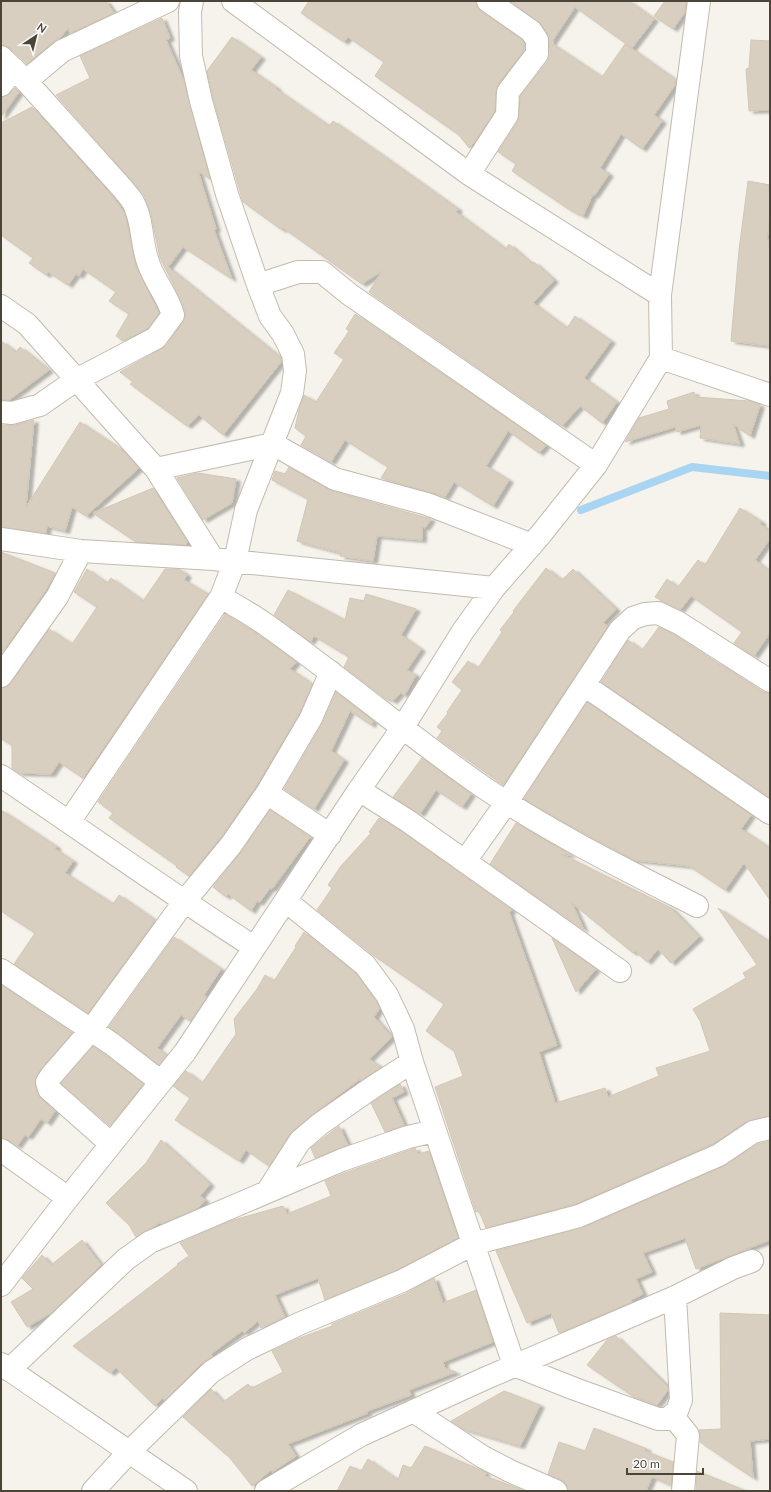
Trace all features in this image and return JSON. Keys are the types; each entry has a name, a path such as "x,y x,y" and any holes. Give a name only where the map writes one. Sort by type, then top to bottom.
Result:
{"street":[{"path":"1,412 12,413 40,405 76,380 156,338 173,315 170,304 147,261 140,222 133,202 123,189 10,73 62,51 168,1"},
{"path":"69,822 149,706 221,597 235,561 246,510 292,393 295,370 293,354 283,334 270,316 258,285 227,194 200,101 191,56 190,12 192,1"},
{"path":"233,1 469,174 660,295"},
{"path":"469,174 507,115 508,92 537,54 537,40 531,31 488,1"},
{"path":"1,1285 68,1198 185,1052 359,790 403,728 463,631 494,588 532,545 596,465 661,358 660,295 699,1"},
{"path":"258,285 298,272 322,272 349,294 596,465"},
{"path":"1,306 27,324 156,469 213,559"},
{"path":"661,358 770,395"},
{"path":"156,469 273,444 335,478 427,504 532,545"},
{"path":"1,539 81,551 213,559 494,588"},
{"path":"1,676 57,597 81,551"},
{"path":"221,597 264,623 332,672 403,728 483,787 578,845 697,906"},
{"path":"465,861 507,802 620,630 633,618 645,614 658,613 679,623 770,681"},
{"path":"111,1144 49,1089 47,1082 91,1030 184,902 231,845 267,793 311,718 332,672"},
{"path":"584,685 770,813"},
{"path":"1,776 184,902 254,947"},
{"path":"359,790 408,821 620,971"},
{"path":"267,793 330,835"},
{"path":"286,901 365,965 387,995 402,1029 472,1244 514,1365 658,1419 669,1419 677,1411 681,1400 675,1297"},
{"path":"1,970 112,1044 161,1082"},
{"path":"267,1192 300,1141 320,1124 412,1062"},
{"path":"93,1491 129,1452 211,1372 247,1349 301,1323 402,1281 472,1244 579,1216 719,1155 753,1132 770,1128"},
{"path":"186,1491 5,1367 126,1259 150,1242 342,1160 381,1145 435,1131"},
{"path":"1,1150 68,1198"},
{"path":"266,1491 361,1435 514,1365 675,1297 733,1268 752,1261"},
{"path":"413,1411 483,1457 510,1471 556,1491"},
{"path":"672,1415 688,1435 683,1491"}],"building":[{"path":"1,1 106,1 114,13 70,33 68,28 60,38 54,41 27,64 10,48 1,45"},
{"path":"309,1 476,1 477,7 481,11 522,40 524,50 498,84 496,91 495,111 474,143 469,148 459,135 375,76 384,62 348,37 344,42 301,13"},
{"path":"510,1 629,1 654,19 632,48 575,7 551,43 602,77 625,44 676,80 675,85 654,115 662,121 642,149 621,134 600,168 609,174 594,196 593,194 583,216 570,210 512,171 516,164 498,152 518,121 520,96 547,62 550,54 547,33 541,24"},
{"path":"665,1 686,1 685,12 673,29 654,16"},
{"path":"162,18 170,38 166,40 184,81 210,179 198,171 216,229 214,230 232,279 183,247 168,267 281,358 281,362 223,435 199,415 187,426 130,384 133,382 120,372 166,346 183,322 185,311 160,258 151,214 144,195 56,95 90,78 80,56"},
{"path":"232,37 261,57 251,70 277,88 276,89 329,126 333,121 458,209 456,212 506,249 509,244 532,264 534,262 554,280 533,303 567,328 575,316 611,341 584,378 617,402 602,423 580,406 562,426 369,292 382,271 362,284 283,228 282,230 243,202 213,98 207,71"},
{"path":"751,40 770,41 770,110 749,111 746,69 749,68"},
{"path":"15,88 19,92 1,117 1,97 6,96"},
{"path":"32,107 113,197 125,214 136,266 159,313 148,328 123,341 116,336 129,314 109,301 116,292 83,269 79,276 76,274 68,285 48,272 46,275 29,263 33,258 1,235 1,123"},
{"path":"748,181 770,185 770,215 767,240 770,240 770,346 731,341 739,250"},
{"path":"355,314 546,445 539,453 508,431 486,466 509,480 493,506 454,482 445,497 381,478 388,467 345,440 331,462 301,445 306,436 295,428 304,395 316,402 344,359 334,353 349,331 346,329"},
{"path":"1,341 16,352 20,347 49,370 9,400 1,400"},
{"path":"694,392 696,397 749,401 760,405 750,436 733,424 740,444 700,438 701,425 677,432 675,427 625,442 639,418 669,409 667,401"},
{"path":"34,420 26,507 80,422 122,450 139,468 86,516 72,507 65,531 47,526 46,533 1,527 1,425 15,425"},
{"path":"289,467 332,491 431,519 425,528 422,527 422,540 377,536 373,561 340,556 341,553 297,541 308,499 272,480 275,471 285,474"},
{"path":"198,473 236,479 232,503 203,520 177,478"},
{"path":"153,488 187,541 186,545 136,542 93,513"},
{"path":"740,508 762,522 760,524 770,530 770,539 755,560 770,571 770,633 754,656 734,643 742,632 691,596 680,610 655,597 667,579 678,587 698,560 705,565"},
{"path":"1,552 55,573 46,590 1,654"},
{"path":"546,568 562,580 573,569 616,609 603,623 608,626 503,785 437,738 442,731 437,727 448,713 447,712 462,690 452,682 468,661 478,668 502,632 500,630"},
{"path":"87,569 107,583 111,578 143,601 165,569 179,569 187,575 184,580 208,594 83,778 59,762 51,774 19,773 12,768 12,745 1,739 1,688 7,687 11,683 49,629 72,644 97,607 74,592"},
{"path":"288,590 345,620 350,598 364,601 366,594 416,609 401,635 421,649 407,670 416,675 404,696 401,692 393,701 387,698 386,699 344,667 349,657 314,636 310,642 274,615"},
{"path":"225,614 253,631 296,662 290,669 312,684 300,712 256,786 221,837 189,876 109,818 113,813 98,802"},
{"path":"659,627 673,634 763,692 770,693 770,798 601,682 628,640 642,650"},
{"path":"336,692 373,721 371,725 350,711 331,751 344,760 314,809 284,789 322,724"},
{"path":"587,702 751,815 741,829 770,848 770,900 744,863 725,890 689,866 634,860 524,799"},
{"path":"422,758 471,794 462,807 436,790 420,814 393,797"},
{"path":"1,810 57,847 55,849 73,861 65,873 113,904 119,895 155,920 88,1013 14,964 35,933 1,911"},
{"path":"270,810 310,837 272,889 270,888 259,903 257,901 251,911 228,894 226,897 213,887 241,852"},
{"path":"379,818 401,831 512,910 509,912 557,1045 539,1052 555,1103 605,1088 608,1097 659,1076 656,1068 710,1051 700,1021 693,1009 746,978 743,973 757,965 718,908 770,942 770,1116 746,1122 713,1144 575,1204 486,1228 479,1211 476,1212 435,1087 463,1076 454,1051 426,1031 444,1004 373,955 317,910 332,888 328,885 341,866 371,833 369,832"},
{"path":"516,823 571,855 561,854 671,908 699,937 671,963 658,949 647,962 635,951 633,953 572,903 584,930 490,864"},
{"path":"304,932 356,974 380,1008 374,1017 392,1037 369,1059 381,1067 360,1081 360,1079 292,1131 269,1166 246,1150 239,1161 175,1120 190,1098 173,1086 186,1071 202,1083 236,1034 234,1019 257,989 265,975 274,981"},
{"path":"174,937 221,969 204,995 207,997 190,1021 181,1015 157,1048 167,1055 159,1065 109,1027"},
{"path":"552,938 596,969 576,992"},
{"path":"1,985 72,1033 42,1068 35,1080 37,1092 40,1098 55,1111 47,1123 41,1119 28,1137 25,1135 17,1146 8,1140 1,1138"},
{"path":"93,1046 143,1084 110,1126 61,1083"},
{"path":"400,1084 404,1092 392,1098 404,1125 385,1132 371,1103"},
{"path":"339,1126 348,1145 315,1158 311,1148"},
{"path":"161,1140 210,1184 200,1196 205,1200 198,1208 161,1224 161,1222 136,1237 129,1225 106,1203 146,1163"},
{"path":"770,1141 770,1240 696,1269 685,1238 643,1253 652,1272 636,1279 643,1294 631,1300 632,1302 559,1333 551,1313 527,1323 496,1251 584,1227 724,1166 758,1144"},
{"path":"415,1148 418,1154 429,1151 458,1238 397,1270 325,1300 318,1278 275,1295 285,1317 261,1328 258,1321 244,1333 242,1331 211,1354 213,1356 202,1363 165,1400 162,1398 155,1406 116,1368 110,1373 73,1346 189,1256 180,1243 230,1221 283,1206 287,1214 331,1196 325,1181"},
{"path":"82,1240 101,1265 51,1313 27,1327 11,1302 33,1289 22,1278 42,1255 51,1265"},
{"path":"434,1278 443,1303 476,1290 493,1342 443,1362 445,1368 456,1372 409,1390 411,1395 365,1412 368,1413 288,1444 296,1456 272,1472 271,1470 252,1486 230,1458 183,1417 211,1389 223,1402 248,1384 252,1388 283,1372 272,1351 407,1293"},
{"path":"720,1313 770,1315 770,1439 750,1441 753,1478 700,1442 699,1430 721,1429"},
{"path":"616,1336 668,1387 668,1390 657,1405 634,1397 587,1365 607,1340"},
{"path":"504,1391 540,1405 520,1446 463,1429 451,1421"},
{"path":"594,1428 647,1449 645,1451 673,1462 671,1485 652,1477 646,1491 568,1491 566,1483 548,1474 559,1442 585,1451"},
{"path":"425,1446 485,1472 485,1476 520,1489 520,1491 337,1491 350,1466 361,1471 368,1459 398,1480 403,1465 411,1468"},
{"path":"697,1471 744,1490 744,1491 696,1491"}],"waterway":[{"path":"581,510 692,467 770,476"}]}
